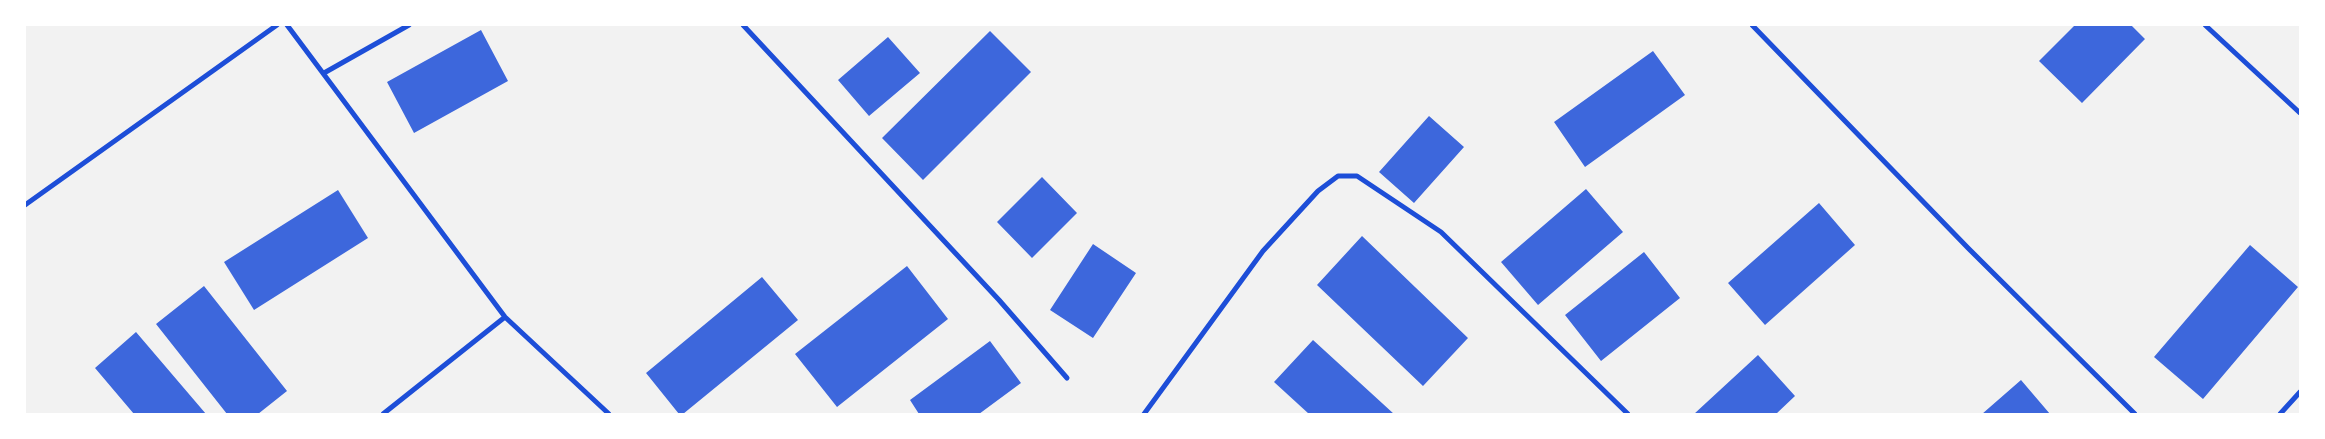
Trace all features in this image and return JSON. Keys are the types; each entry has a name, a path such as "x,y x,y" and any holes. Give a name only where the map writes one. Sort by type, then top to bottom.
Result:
{"street":[{"path":"25,206 277,25"},
{"path":"287,25 505,317 609,414"},
{"path":"324,73 409,25"},
{"path":"743,25 999,300 1067,378"},
{"path":"1752,25 1968,248 2135,414"},
{"path":"2205,25 2300,113"},
{"path":"1144,414 1263,252 1318,191 1338,176 1357,176 1441,232 1628,414"},
{"path":"383,414 505,317"},
{"path":"2280,414 2300,392"}],"building":[{"path":"2075,25 2131,25 2145,39 2082,103 2039,61"},
{"path":"481,30 508,81 414,133 387,82"},
{"path":"990,31 1031,72 923,180 882,138"},
{"path":"888,37 920,73 869,116 838,80"},
{"path":"1653,51 1685,95 1585,167 1554,122"},
{"path":"1429,116 1464,147 1414,203 1379,172"},
{"path":"1042,177 1077,213 1032,258 997,222"},
{"path":"1586,189 1623,232 1538,305 1501,262"},
{"path":"338,190 368,238 254,310 224,262"},
{"path":"1819,203 1855,245 1765,325 1728,283"},
{"path":"1362,236 1468,338 1423,386 1317,285"},
{"path":"1093,244 1136,273 1093,338 1050,310"},
{"path":"2250,245 2298,287 2203,399 2154,357"},
{"path":"1644,252 1680,298 1601,361 1565,315"},
{"path":"907,266 948,319 837,407 795,354"},
{"path":"762,277 798,320 683,414 679,414 646,373"},
{"path":"204,286 287,391 258,414 227,414 156,324"},
{"path":"136,332 206,414 134,414 95,368"},
{"path":"1313,340 1394,414 1309,414 1274,382"},
{"path":"990,341 1021,383 979,414 919,414 910,400"},
{"path":"1758,355 1795,396 1776,414 1694,414"},
{"path":"2021,380 2050,414 1982,414"}]}
